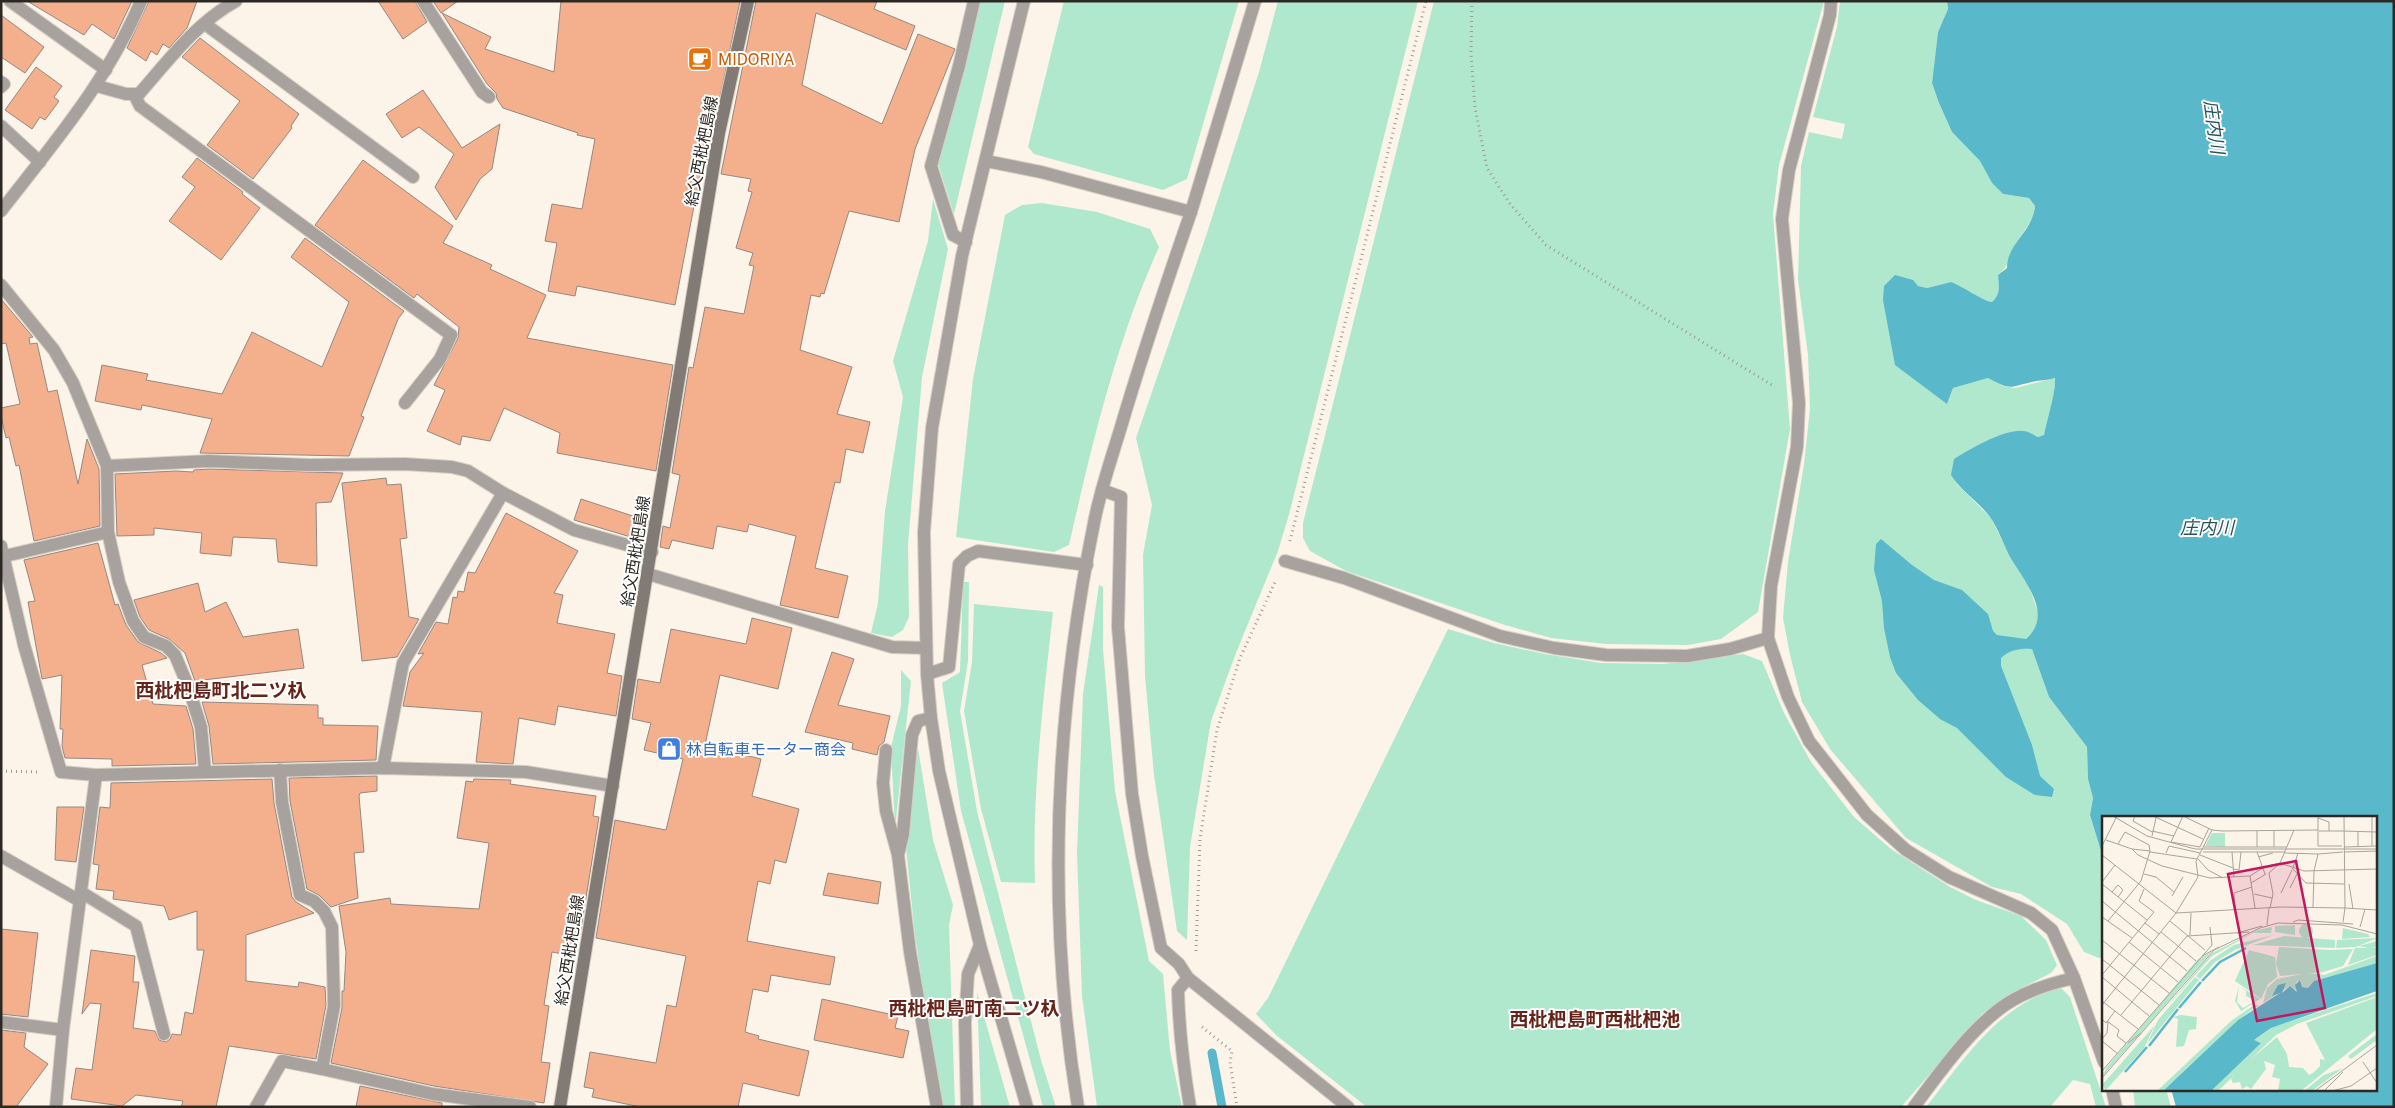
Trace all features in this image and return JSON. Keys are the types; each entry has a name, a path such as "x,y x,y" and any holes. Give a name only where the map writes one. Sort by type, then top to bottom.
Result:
{"main road":[{"name":"給父西枇杷島線","path":"560,1107 719,133 748,1"}],"street":[{"path":"10,1 106,70"},
{"path":"1,211 97,86 126,39 142,1"},
{"path":"97,86 126,94 139,94 181,45 236,1"},
{"path":"423,1 482,92 489,97"},
{"path":"966,242 953,236 931,166 950,101 974,1"},
{"path":"1024,1 966,242 930,446 924,532 927,674 939,771 980,945 1027,1107"},
{"path":"1078,1107 1070,1057 1060,946 1057,864 1061,760 1076,628 1102,490 1143,352 1191,212 1255,1"},
{"path":"1832,1 1830,15 1789,170 1782,219 1799,403 1797,447 1771,586 1768,638 1788,696 1809,741 1867,816 1906,850 1949,877 2031,913 2052,930 2074,978 2102,1056"},
{"path":"205,24 412,177"},
{"path":"1,82 4,84 1,87"},
{"path":"134,94 140,106 452,335 440,359 405,404"},
{"path":"1,126 40,162"},
{"path":"986,161 1041,172 1191,212"},
{"path":"1,284 54,350 73,383 107,466 108,532 120,582 133,621 144,637 166,646 174,655 188,686 201,727 205,771"},
{"path":"107,466 209,460 309,465 406,464 452,467 468,471 503,493 574,530 652,552"},
{"path":"1102,490 1121,497 1117,588 1126,739 1142,856 1161,948 1179,964 1188,978 1348,1107"},
{"path":"383,768 403,663 503,493"},
{"path":"108,532 2,553 24,644 61,772 96,775 383,768 526,772 613,786"},
{"path":"927,674 949,667 959,564 967,556 978,551 1087,565"},
{"path":"1285,561 1353,581 1500,636 1554,648 1606,655 1687,656 1730,649 1768,638"},
{"path":"648,574 892,647 926,648"},
{"path":"898,855 903,834 912,735 918,721 931,718"},
{"path":"886,750 883,783 886,811 898,855 910,952 937,1107"},
{"path":"280,770 282,802 300,895 314,901 324,911 332,927 334,1006 322,1069"},
{"path":"56,1107 63,1030 96,775"},
{"path":"1,856 136,926 164,1034"},
{"path":"967,1107 965,1023 968,974 980,945"},
{"path":"1188,978 1178,990 1178,1013 1180,1046 1190,1107"},
{"path":"1914,1107 1989,1018 2011,1001 2042,986 2074,978"},
{"path":"1,1022 63,1030"},
{"path":"256,1107 282,1061 432,1094 530,1107"},
{"path":"2112,1090 2116,1107"}],"path":[{"path":"1188,978 1193,967 1197,944 1200,839 1217,730 1240,658 1285,561 1426,1"},
{"path":"1472,1 1475,108 1487,168 1510,204 1546,245 1799,403"},
{"path":"1,771 61,772"},
{"path":"1178,1013 1190,1018 1232,1051 1230,1062 1237,1107"}],"green space":[{"path":"977,1 1005,1 954,214 938,164"},
{"path":"1064,1 1239,1 1187,179 1163,190 1034,154 1028,147"},
{"path":"1278,1 1418,1 1290,511 1278,551 1236,653 1211,721 1190,847 1187,940 1177,931 1154,775 1145,676 1143,555 1152,505 1136,438 1205,239 1259,72"},
{"path":"1434,1 1824,1 1779,165 1773,214 1790,429 1758,612 1721,639 1688,645 1606,644 1551,638 1505,625 1346,571 1310,551 1303,538 1303,523"},
{"path":"1840,1 1947,1 1948,9 1938,32 1932,83 1939,103 1952,132 1980,161 1992,183 2003,194 2029,198 2035,206 2031,220 2018,241 2008,263 1998,275 2000,287 1998,298 1992,302 1988,301 1951,282 1927,288 1918,286 1947,404 1953,388 1988,378 2003,386 2015,388 2055,378 2053,399 2044,435 2038,437 2023,431 2006,433 1987,440 1954,459 1957,484 1991,518 2010,556 2028,583 2039,615 2032,649 2049,697 2087,747 2088,779 2093,798 2090,815 2102,854 2102,957 2084,952 2067,924 2021,894 1992,887 1906,838 1830,749 1802,702 1783,618 1788,562 1804,464 1810,409 1808,355 1798,280 1801,166 1809,132 1842,139 1845,124 1813,117 1837,27"},
{"path":"933,199 948,249 922,377 908,545 909,617 903,630 892,637 871,633 878,603 885,511 903,397 893,361 928,241"},
{"path":"1042,203 1097,212 1150,229 1159,247 1130,319 1106,394 1069,545 1054,552 956,537 973,379 1005,215 1022,205"},
{"path":"963,582 969,582 968,661 960,711 977,811 1041,1060 1056,1107 1043,1107 961,811 942,683 960,672"},
{"path":"1099,585 1103,587 1103,649 1115,791 1149,961 1163,974 1170,1051 1182,1107 1097,1107 1082,996 1077,853 1083,694"},
{"path":"974,604 1053,612 1037,781 1035,883 1001,882 981,809 964,711 972,662"},
{"path":"1448,629 1494,643 1601,663 1664,664 1743,654 1762,661 1784,713 1811,762 1854,817 1891,849 1950,887 1976,900 2021,916 2046,940 2057,965 2051,973 2008,995 1982,1014 1901,1107 1367,1107 1276,1035 1256,1014 1268,998"},
{"path":"901,670 911,681 895,828 891,747 901,706"},
{"path":"918,748 933,840 953,905 949,925 955,1107 941,1107 915,936 905,838"},
{"path":"2061,988 2070,997 2106,1107 2096,1107 2090,1084 2073,1080 2050,1107 1926,1107 1984,1035 2001,1020 2019,1006 2039,995"},
{"path":"977,992 1010,1107 981,1107"},
{"path":"2133,1090 2166,1090 2171,1107 2135,1107"}],"water":[{"name":"庄内川","path":"1947,1 2394,1 2394,1107 2176,1107 2171,1090 2378,1090 2378,816 2102,816 2102,854 2090,815 2093,798 2088,779 2087,747 2049,697 2032,649 2011,651 2001,658 2001,666 2032,745 2040,776 2054,789 2052,797 2035,795 2006,777 1957,728 1940,719 1918,700 1896,673 1890,657 1884,628 1882,601 1874,570 1876,544 1881,539 1912,565 1934,580 1962,590 1988,614 1993,631 1997,635 2026,639 2034,629 2038,619 2034,597 2009,555 1993,521 1951,475 1954,459 1997,436 2015,431 2027,432 2038,437 2044,435 2053,398 2055,378 2012,387 2002,385 1988,378 1953,388 1947,404 1895,365 1883,300 1884,286 1895,275 1913,280 1918,286 1927,288 1951,282 1992,302 1998,293 1998,275 2007,268 2011,251 2030,223 2033,215 2035,206 2029,198 2003,194 1992,183 1980,161 1952,132 1939,103 1932,83 1938,32 1948,9"}],"building":[{"path":"27,1 132,1 114,39 92,24 84,35"},
{"path":"149,1 197,1 187,28 169,48 163,44 157,55 151,51 146,61 127,48"},
{"path":"378,1 415,1 427,22 403,39"},
{"path":"433,1 458,1 441,13"},
{"path":"561,1 740,1 705,170 701,170 675,305 577,286 575,296 548,291 557,243 545,241 552,204 582,209 595,139 577,135 578,133 503,108 497,99 496,93 487,84 442,13 491,37 485,49 554,72"},
{"path":"756,1 877,1 874,9 915,26 906,50 816,13 802,85 882,124 918,34 955,49 915,149 899,222 849,211 824,294 821,293 820,297 811,295 800,350 852,367 837,414 870,422 863,453 846,449 840,483 835,482 815,568 848,576 838,618 780,605 796,536 749,524 747,532 717,526 713,549 672,540 669,549 660,547 663,526 670,528 680,475 672,473 689,367 693,368 705,307 744,314 754,266 749,265 753,253 736,248 752,192 748,191 751,179 721,174"},
{"path":"1,15 44,47 25,73 1,57"},
{"path":"200,38 299,114 291,126 292,128 253,179 207,145 240,101 182,57"},
{"path":"36,67 62,86 54,97 59,101 45,120 40,117 32,129 5,110"},
{"path":"423,90 462,148 500,124 492,169 480,179 456,220 435,187 454,154 419,127 402,138 386,114"},
{"path":"197,158 243,192 242,194 260,208 221,260 169,221 195,187 182,177"},
{"path":"363,160 453,226 443,243 492,265 490,269 546,295 527,338 673,365 656,471 557,453 560,433 504,408 490,441 462,436 460,445 427,431 445,390 434,385 458,338 459,327 417,294 414,298 315,225"},
{"path":"305,238 404,311 398,319 361,416 364,417 349,456 200,453 212,419 142,405 141,410 95,401 102,365 148,374 146,380 222,394 252,332 322,367 349,302 291,257"},
{"path":"1,299 33,337 29,338 30,344 37,343 48,392 57,390 78,484 87,439 99,469 100,526 34,541 19,465 16,466 9,437 6,438 1,416 1,408 20,404 6,343 1,344"},
{"path":"194,470 343,473 331,502 316,503 317,566 278,562 276,539 233,537 231,556 200,553 202,533 154,528 154,535 117,536 115,474 193,472"},
{"path":"386,478 387,485 401,484 407,538 400,539 409,617 419,619 397,657 362,661 342,483"},
{"path":"581,499 648,521 644,541 574,520"},
{"path":"506,513 578,551 554,593 563,595 557,623 615,634 607,673 622,676 616,716 558,706 555,725 519,718 513,764 476,762 482,712 403,706 410,672 424,653 418,654 436,622 448,624 453,597 457,598 458,591 464,592 468,572 475,573"},
{"path":"98,543 115,605 118,604 126,625 138,642 167,658 142,665 153,704 186,706 193,729 196,764 112,766 112,759 65,758 62,746 63,729 60,729 62,675 42,679 28,602 35,601 24,560"},
{"path":"198,583 205,612 226,602 243,637 298,629 304,668 195,681 185,653 169,639 149,630 140,617 134,600"},
{"path":"752,618 792,628 778,689 720,675 705,745 761,759 752,796 799,809 786,863 775,860 770,884 758,881 747,941 835,957 830,985 771,975 768,992 753,989 745,1032 759,1036 758,1039 809,1051 799,1096 743,1083 738,1107 641,1107 592,1097 594,1089 584,1087 590,1052 656,1063 667,1005 676,1007 686,956 596,938 615,820 666,830 683,759 644,750 651,723 632,719 638,679 660,683 671,629 746,644"},
{"path":"832,652 854,659 838,705 890,716 884,742 879,746 877,755 852,749 853,743 805,732"},
{"path":"202,702 318,705 318,718 323,718 323,725 378,726 376,760 213,764 209,726"},
{"path":"377,776 377,791 360,793 359,796 364,852 354,853 358,898 331,907 319,895 307,889 290,801 289,778"},
{"path":"272,779 274,803 292,897 296,902 314,913 246,935 246,981 298,987 299,982 325,987 326,1005 316,1059 229,1046 216,1107 181,1107 183,1101 136,1095 122,1106 71,1099 76,1068 92,1070 101,1004 90,1003 82,1014 91,950 135,956 133,982 139,982 133,1028 155,1031 159,1040 166,1042 172,1034 181,1035 185,1012 193,1014 204,950 197,950 197,911 169,920 164,906 113,899 114,891 96,889 99,865 93,864 100,807 110,808 111,783"},
{"path":"474,779 511,780 510,784 596,796 593,816 599,817 580,935 573,934 569,955 552,952 544,1005 549,1006 541,1062 550,1063 544,1103 434,1086 331,1063 342,1008 346,952 339,906 390,898 391,904 479,909 489,843 457,838 466,781 473,782"},
{"path":"57,807 84,807 76,862 55,860"},
{"path":"828,873 881,882 878,904 823,895"},
{"path":"1,929 38,933 28,1017 1,1014"},
{"path":"822,999 898,1016 895,1028 909,1031 903,1058 814,1040"},
{"path":"1,1030 26,1033 24,1047 48,1064 16,1107 1,1107"},
{"path":"360,1086 442,1103 442,1107 356,1107"}],"waterway":[{"path":"1212,1053 1222,1107"}],"place":[{"name":"MIDORIYA","path":"700,59"},
{"name":"林自転車モーター商会","path":"669,749"}],"district":[{"name":"西枇杷島町北二ツ杁","path":"221,690"},
{"name":"西枇杷島町南二ツ杁","path":"974,1008"},
{"name":"西枇杷島町西枇杷池","path":"1595,1019"}]}
